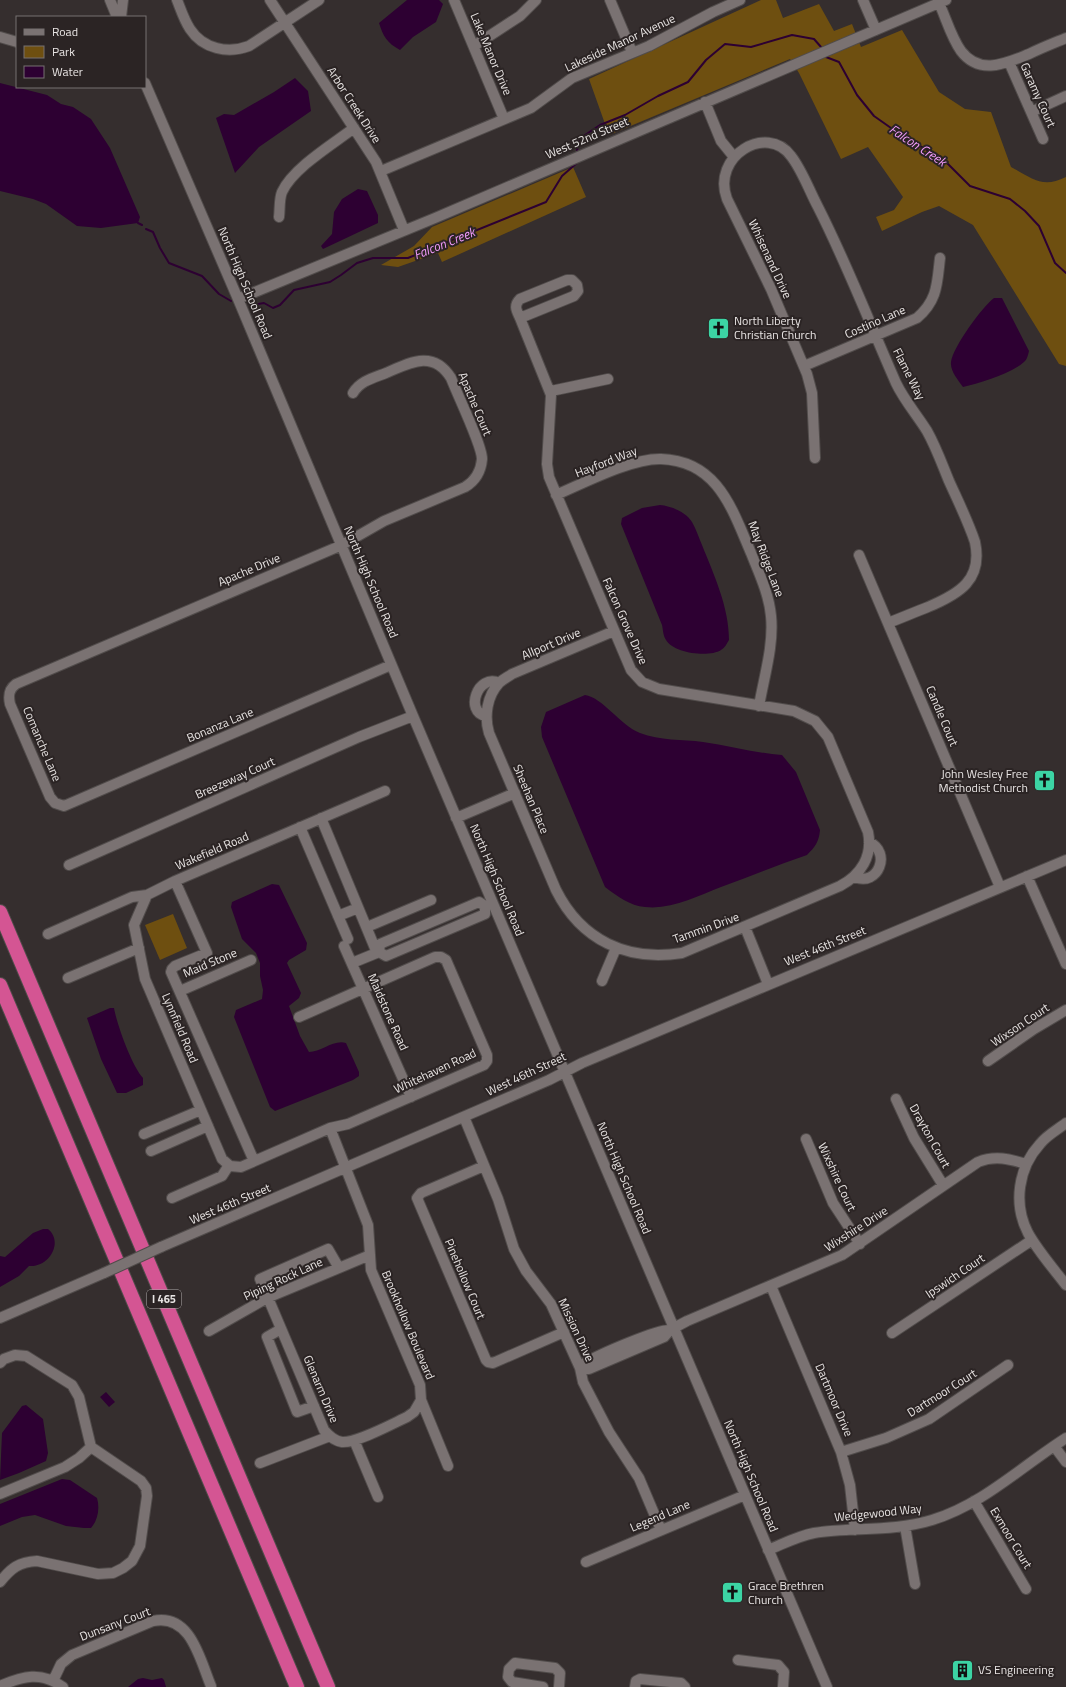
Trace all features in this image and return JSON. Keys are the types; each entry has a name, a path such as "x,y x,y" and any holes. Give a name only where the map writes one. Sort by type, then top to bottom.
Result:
{"highway":[{"name":"I 465","path":"0,912 328,1687"},
{"name":"I 465","path":"0,985 297,1687"}],"street":[{"path":"110,0 117,16"},
{"path":"121,16 123,0"},
{"path":"177,0 187,24 196,36 206,44 221,49 237,49 249,46 319,0"},
{"name":"Arbor Creek Drive","path":"270,0 381,171 386,188 404,230"},
{"name":"Lake Manor Drive","path":"454,0 504,119"},
{"path":"474,46 520,16 536,0"},
{"path":"610,0 632,52"},
{"name":"Lakeside Manor Avenue","path":"381,171 531,108 572,78 648,46 713,12 740,0"},
{"path":"863,0 876,30"},
{"path":"943,2 958,45 967,57 975,62 987,66 1009,62 1066,38"},
{"name":"West 52nd Street","path":"238,299 943,2"},
{"path":"0,37 16,42"},
{"name":"Garamy Court","path":"1009,62 1044,139"},
{"name":"North High School Road","path":"146,85 342,545 456,818 489,904 564,1072 672,1329 827,1687"},
{"path":"1031,112 1066,96"},
{"path":"704,102 721,141 734,157"},
{"path":"279,217 281,193 290,179 302,167 354,128"},
{"name":"Flame Way","path":"734,157 744,149 764,143 777,144 790,154 840,250 898,388 932,442 973,536 977,552 973,574 960,591 947,599 888,623"},
{"name":"Whisenand Drive","path":"734,157 725,173 724,185 726,195 768,282 804,366 812,393 815,458"},
{"name":"Costino Lane","path":"804,366 917,318 928,306 937,286 940,258"},
{"path":"567,280 572,280 577,284 578,289 574,296 520,318 516,307 520,300 567,280"},
{"name":"Falcon Grove Drive","path":"520,318 551,391 552,404 548,468 549,477 631,670 642,682 659,689 800,713 815,721 830,740 866,826 869,842 867,858 855,877 860,879 871,877 876,874 880,867 882,858 880,852 877,847 869,842"},
{"name":"Apache Court","path":"353,393 360,384 412,362 425,360 436,364 446,371 451,380 482,458"},
{"path":"551,391 608,379"},
{"name":"Apache Drive","path":"10,690 16,684 342,545 384,521 468,485 479,473 482,458"},
{"name":"Hayford Way","path":"556,496 643,460 662,459 677,461 689,465"},
{"name":"May Ridge Lane","path":"689,465 709,477 726,496 767,593 772,629 759,706"},
{"name":"Candle Court","path":"859,555 1000,887"},
{"name":"Allport Drive","path":"493,692 499,683 512,674 614,631"},
{"name":"Bonanza Lane","path":"58,805 66,805 391,665"},
{"name":"Allport Drive","path":"481,686 489,681 499,683"},
{"name":"Sheehan Place","path":"481,686 476,692 475,705 480,714 486,716"},
{"name":"Comanche Lane","path":"10,690 10,704 50,797 58,805"},
{"name":"Sheehan Place","path":"493,692 488,704 486,716 489,733 557,891"},
{"name":"Breezeway Court","path":"69,865 359,737 413,716"},
{"name":"Wakefield Road","path":"48,934 132,898 147,895 175,881 385,791"},
{"path":"456,818 515,793"},
{"path":"321,818 378,952"},
{"path":"300,827 338,916 352,964"},
{"name":"West 46th Street","path":"0,1318 549,1080 582,1062 1066,860"},
{"path":"1027,876 1066,964"},
{"name":"Tammin Drive","path":"557,891 566,908 581,925 593,935 616,948 642,954 673,954 688,951 745,927 840,886 855,877"},
{"path":"175,881 207,953 172,969 171,972 254,1161"},
{"name":"Lynnfield Road","path":"147,895 134,924 145,979 222,1159 229,1165"},
{"path":"367,927 431,900"},
{"name":"Maidstone Road","path":"479,902 489,904 485,914 386,956 378,952 380,944 479,902"},
{"path":"338,916 358,908"},
{"path":"431,923 436,935"},
{"path":"745,927 768,984"},
{"path":"68,978 139,948"},
{"path":"602,981 616,948"},
{"name":"Maidstone Road","path":"378,952 352,964 411,1097"},
{"name":"Whitehaven Road","path":"229,1165 241,1167 330,1128 348,1124 484,1065 487,1061 487,1055 446,960 441,956 363,988"},
{"name":"Maid Stone","path":"180,991 251,960"},
{"path":"299,1017 363,988"},
{"name":"Wixson Court","path":"988,1061 1034,1029 1066,1010"},
{"name":"Drayton Court","path":"896,1099 914,1138 943,1185"},
{"path":"144,1134 201,1110"},
{"name":"Mission Drive","path":"464,1117 498,1199 514,1249 526,1271 551,1304 580,1368 583,1382 609,1432 639,1478 661,1530"},
{"path":"1066,1123 1041,1142 1031,1155 1021,1179 1019,1202 1023,1220 1032,1240 1066,1285"},
{"path":"151,1151 208,1126"},
{"path":"330,1128 346,1168"},
{"name":"Wixshire Court","path":"806,1139 833,1203 860,1244"},
{"name":"Wixshire Drive","path":"580,1368 589,1369 623,1355 664,1337 672,1329 825,1264 860,1244 970,1167 987,1159 1010,1159 1026,1164"},
{"path":"172,1198 222,1176 229,1165"},
{"name":"Pinehollow Court","path":"484,1166 421,1193 417,1198 486,1360 493,1363 564,1332"},
{"name":"Brookhollow Boulevard","path":"346,1168 368,1225 370,1270 420,1385 421,1400 448,1466"},
{"name":"Ipswich Court","path":"892,1333 1032,1240"},
{"name":"Glenarm Drive","path":"339,1268 328,1249 260,1279 323,1427 330,1436 343,1442 354,1440 407,1417 414,1412 421,1400"},
{"name":"Piping Rock Lane","path":"209,1331 267,1298 370,1255"},
{"name":"Dartmoor Drive","path":"771,1286 841,1452 850,1484 855,1530"},
{"path":"281,1329 267,1337 297,1412 314,1406"},
{"path":"0,1363 4,1359 15,1355 26,1356 72,1384 79,1397 91,1447 141,1481 146,1488 147,1496 140,1546 136,1555 126,1566 106,1574 98,1574 37,1561 27,1562 12,1568 0,1582"},
{"name":"Dartmoor Court","path":"841,1452 886,1438 929,1419 1008,1365"},
{"path":"260,1463 330,1436"},
{"name":"Wedgewood Way","path":"768,1550 798,1537 811,1534 905,1526 941,1517 974,1501 1066,1438"},
{"path":"354,1440 378,1497"},
{"path":"1054,1446 1066,1462"},
{"path":"0,1494 65,1467 79,1458 91,1447"},
{"name":"Legend Lane","path":"586,1562 745,1495"},
{"name":"Exmoor Court","path":"974,1501 1026,1589"},
{"path":"905,1526 915,1584"},
{"name":"Dunsany Court","path":"53,1681 61,1664 72,1655 153,1621 163,1620 176,1623 188,1633 211,1686"},
{"path":"738,1660 778,1665 784,1672 784,1687"},
{"path":"543,1687 512,1682 508,1677 509,1669 515,1664 555,1668 560,1673 559,1687"},
{"path":"0,1686 18,1678 37,1676 53,1681 63,1687"},
{"path":"635,1687 636,1681 640,1678 680,1683 685,1687"}],"green space":[{"path":"761,0 776,0 783,18 819,4 834,31 852,24 861,47 902,30 939,92 965,109 991,112 1011,167 1037,181 1050,182 1066,177 1066,366 1059,364 973,225 939,206 922,212 882,231 876,217 894,210 903,197 868,147 841,159 799,73 790,59 609,135 589,79"},
{"path":"573,167 586,197 442,262 438,253 398,267 381,265 414,246 432,227"},
{"path":"173,914 187,948 160,960 145,925"}],"water":[{"path":"407,0 439,0 443,4 436,22 413,37 400,50 386,39 379,23"},
{"path":"295,78 308,91 311,111 259,147 235,173 216,118 224,114 234,115"},
{"path":"0,83 47,95 61,104 73,107 91,119 110,148 140,217 138,223 101,228 77,226 46,204 33,199 0,191"},
{"path":"358,189 367,191 378,215 378,223 323,249 321,246 332,234 334,212 342,199"},
{"path":"994,298 1002,298 1029,351 1027,357 1025,361 1018,366 1003,374 963,387 952,369 951,362 953,355 969,328 982,310"},
{"path":"660,505 678,510 686,515 692,522 696,531 724,603 729,640 721,650 708,654 692,653 676,648 666,640 662,625 621,524 622,518 642,508"},
{"path":"585,695 605,706 625,724 648,736 663,739 703,742 762,753 782,755 796,772 820,830 818,841 807,855 675,904 645,907 634,905 619,897 605,887 542,737 541,727 546,712"},
{"path":"272,884 279,885 307,943 306,950 289,960 287,963 301,993 299,998 289,1006 300,1036 309,1052 332,1044 341,1042 346,1043 359,1072 359,1076 353,1080 275,1111 270,1107 234,1017 236,1010 262,999 263,990 260,976 260,963 256,953 242,939 231,907 232,902"},
{"path":"110,1008 114,1008 126,1045 134,1064 143,1078 143,1085 126,1093 117,1093 101,1059 87,1018"},
{"path":"43,1229 48,1229 53,1234 55,1241 52,1253 48,1259 36,1266 29,1266 19,1276 0,1287 0,1256 5,1257 33,1233"},
{"path":"106,1392 115,1402 109,1407 100,1397"},
{"path":"26,1405 43,1419 48,1453 46,1461 0,1480 2,1433 22,1406"},
{"path":"62,1479 70,1480 97,1498 98,1514 91,1528 66,1526 35,1515 22,1517 0,1526 0,1504"},
{"path":"143,1678 152,1680 162,1678 166,1687 128,1687 138,1679"}],"waterway":[{"name":"Falcon Creek","path":"577,150 579,139 600,125 625,115 658,96 688,82 706,60 725,44 751,47 792,35 814,39 821,47"},
{"name":"Falcon Creek","path":"826,57 839,62 857,95 874,116 908,140 941,157 970,186 1010,199 1025,211 1039,226 1055,263 1066,273"},
{"name":"Falcon Creek","path":"250,303 253,305 264,303 273,308 280,305 294,290 330,282 357,263 373,258 408,258 546,202 562,176 578,162"},
{"name":"Falcon Creek","path":"138,223 142,225"},
{"name":"Falcon Creek","path":"146,229 153,232 169,263 202,276 219,294 231,301"}],"place":[{"name":"North Liberty Christian Church","path":"718,328"},
{"name":"John Wesley Free Methodist Church","path":"1044,781"},
{"name":"Grace Brethren Church","path":"733,1593"},
{"name":"VS Engineering","path":"963,1670"}]}
